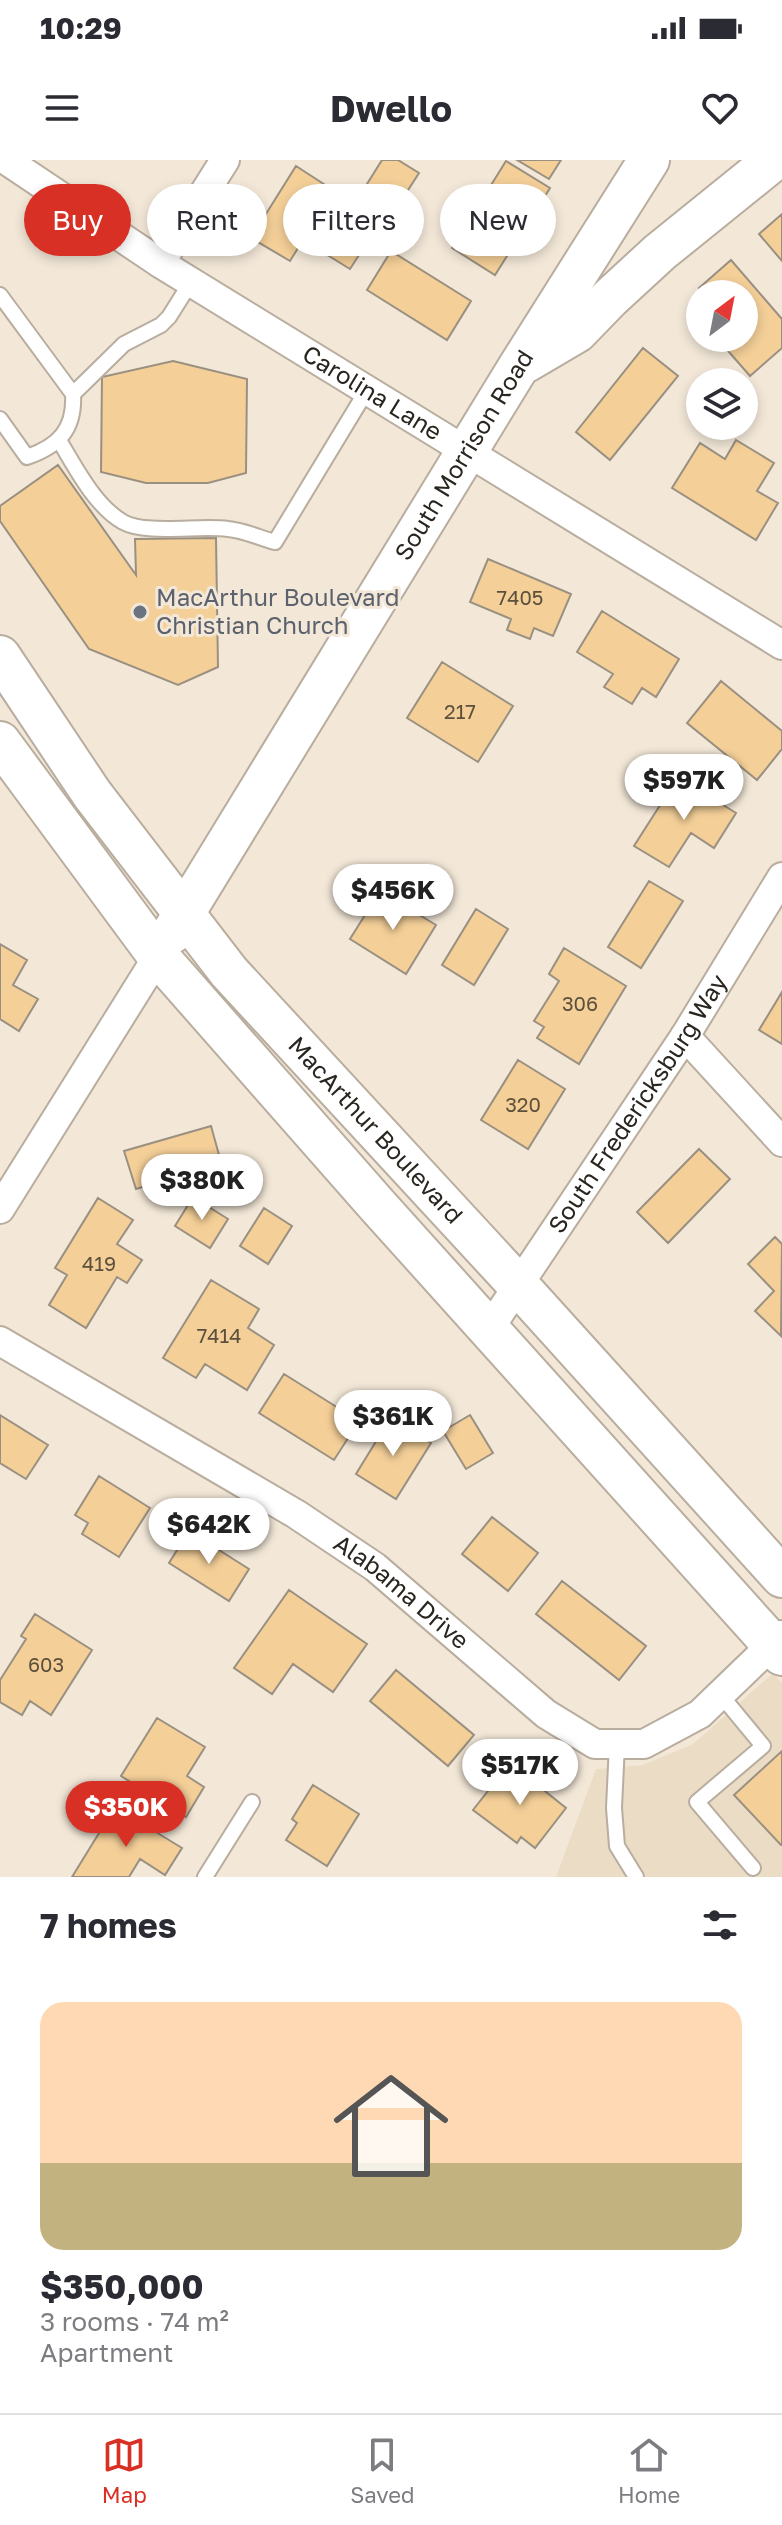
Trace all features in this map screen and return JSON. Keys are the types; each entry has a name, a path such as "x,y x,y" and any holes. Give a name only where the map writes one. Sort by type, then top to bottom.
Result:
{"street":[{"name":"Carolina Lane","path":"6,160 160,263 782,645"},
{"path":"160,263 225,160"},
{"name":"South Morrison Road","path":"158,956 519,366 649,160"},
{"path":"519,366 577,332 660,252 774,160"},
{"name":"MacArthur Boulevard","path":"0,656 92,794 229,972 782,1577"},
{"name":"MacArthur Boulevard","path":"0,742 158,956 489,1329 779,1645"},
{"name":"South Fredericksburg Way","path":"489,1329 685,1036 782,877"},
{"path":"0,1209 158,956"},
{"path":"685,1036 782,1142"},
{"name":"Alabama Drive","path":"0,1341 296,1514 375,1567 546,1714 595,1744 644,1744 700,1714 779,1645"}],"lane":[{"path":"73,394 124,344 161,325 191,282"},
{"path":"0,295 73,394 74,410 69,426 59,440 42,452 27,457 0,419"},
{"path":"59,440 84,482 112,514 125,523 142,528 229,529 275,542 367,390"},
{"path":"720,1694 763,1746 697,1802 753,1868"},
{"path":"617,1744 614,1808 617,1846 636,1877"},
{"path":"205,1877 252,1802"}],"shaded area":[{"path":"773,1673 782,1683 782,1877 556,1877 596,1769 643,1765 693,1744"}],"building":[{"path":"382,160 398,160 419,173 412,184 367,184"},
{"path":"517,160 561,160 549,179"},
{"path":"506,161 543,184 492,184"},
{"path":"296,166 324,184 285,184"},
{"path":"283,187 283,256 293,256 290,261 267,247 267,212"},
{"path":"782,214 782,261 759,234"},
{"path":"329,256 358,256 350,269"},
{"path":"388,256 399,256 471,301 447,340 367,290"},
{"path":"465,256 507,256 495,275"},
{"path":"731,260 748,280 708,280"},
{"path":"758,291 782,319 782,348 758,369 743,368 729,352 758,352"},
{"path":"643,348 678,376 610,460 576,432"},
{"path":"173,361 247,379 246,473 208,483 146,483 101,472 102,377"},
{"path":"736,440 774,463 757,491 778,503 756,540 672,488 700,443 725,459"},
{"name":"MacArthur Boulevard Christian Church","path":"58,465 136,575 135,539 216,538 218,667 178,685 89,649 0,521 0,506"},
{"path":"488,559 571,594 553,636 534,628 530,639 507,630 511,619 470,602"},
{"path":"602,611 679,659 656,697 642,688 632,704 604,687 613,674 577,652"},
{"path":"442,662 513,706 478,762 407,718"},
{"path":"721,681 782,731 782,749 757,780 687,723"},
{"path":"678,777 736,813 714,848 691,833 669,867 634,846"},
{"path":"649,881 683,901 641,968 608,947"},
{"path":"380,891 436,925 406,974 350,939"},
{"path":"476,909 508,929 474,985 442,965"},
{"path":"0,944 27,960 13,985 38,999 19,1031 0,1019"},
{"path":"564,948 626,986 579,1064 537,1038 544,1027 534,1021 559,981 549,974"},
{"path":"782,992 782,1044 759,1030"},
{"path":"518,1060 565,1089 528,1149 481,1120"},
{"path":"211,1126 221,1162 186,1172 189,1183 162,1191 159,1182 136,1189 124,1151"},
{"path":"699,1149 730,1179 668,1243 637,1212"},
{"path":"193,1197 228,1219 210,1248 175,1226"},
{"path":"98,1198 133,1220 117,1244 142,1260 127,1283 117,1277 86,1328 49,1305 67,1275 55,1268"},
{"path":"264,1208 292,1226 268,1264 240,1246"},
{"path":"775,1237 782,1244 781,1336 755,1311 774,1291 748,1264"},
{"path":"211,1280 259,1309 248,1328 274,1345 247,1390 205,1364 196,1378 163,1358"},
{"path":"284,1374 359,1421 334,1460 259,1413"},
{"path":"0,1415 48,1445 26,1479 0,1463"},
{"path":"470,1415 493,1453 466,1469 443,1431"},
{"path":"391,1417 431,1443 396,1499 356,1474"},
{"path":"99,1476 150,1508 119,1557 82,1534 88,1523 75,1515"},
{"path":"492,1517 538,1553 508,1591 462,1554"},
{"path":"189,1531 249,1569 229,1601 169,1563"},
{"path":"562,1581 646,1646 619,1680 536,1614"},
{"path":"289,1590 367,1644 333,1692 293,1664 272,1694 234,1668"},
{"path":"35,1614 92,1650 51,1715 30,1701 22,1715 0,1702 0,1680 26,1639 21,1636"},
{"path":"396,1670 474,1735 448,1766 370,1701"},
{"path":"157,1718 205,1747 187,1776 204,1787 186,1817 121,1776"},
{"path":"782,1751 782,1845 781,1845 734,1795"},
{"path":"510,1763 566,1808 535,1848 521,1837 517,1843 473,1810"},
{"path":"313,1785 359,1814 327,1866 286,1840 297,1823 292,1819"},
{"path":"115,1807 182,1848 165,1875 140,1859 129,1877 72,1877"}],"place":[{"name":"MacArthur Boulevard Christian Church","path":"140,612"}]}
